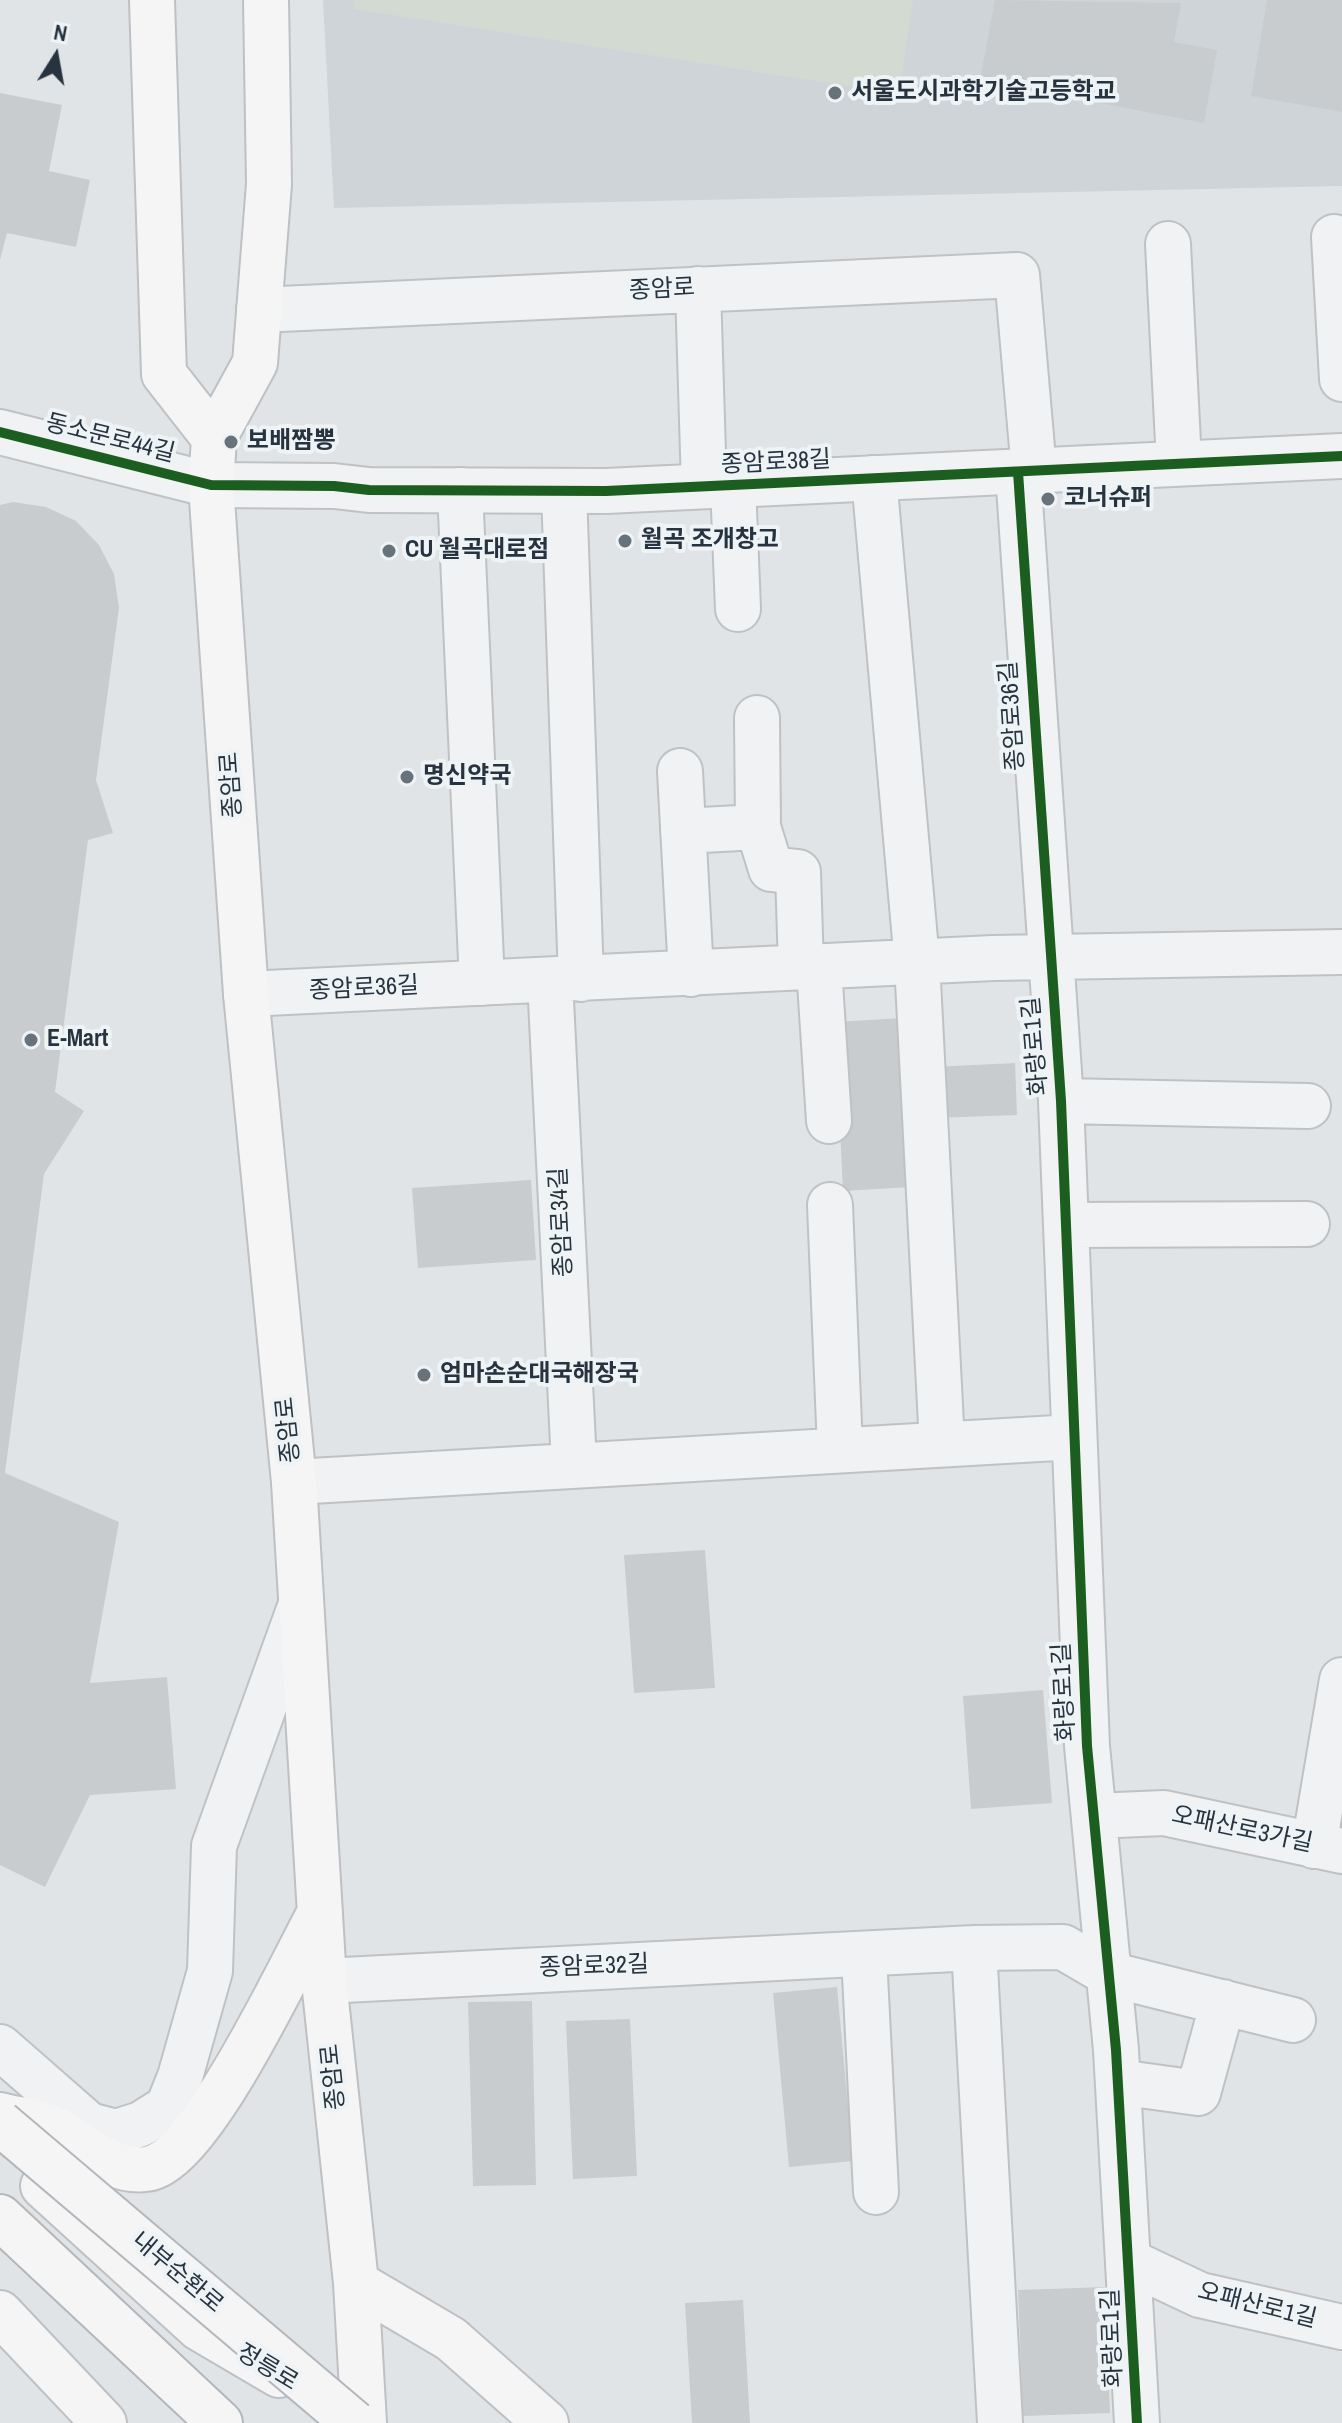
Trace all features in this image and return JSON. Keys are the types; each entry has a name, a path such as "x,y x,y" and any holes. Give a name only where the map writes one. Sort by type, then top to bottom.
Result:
{"main road":[{"path":"152,0 164,374 214,438"},
{"name":"종암로","path":"266,0 269,184 255,363 214,438 211,485 246,994 294,1482 324,1981 356,2283 359,2423"},
{"path":"0,2115 56,2130 113,2166 146,2169 169,2161 213,2108 320,1912"},
{"name":"내부순환로","path":"0,2123 359,2423"},
{"name":"정릉로","path":"0,2146 199,2328 359,2423"},
{"path":"0,2217 220,2423"},
{"path":"356,2283 451,2339 546,2423"},
{"path":"0,2313 104,2423"}],"street":[{"path":"1334,237 1342,379"},
{"path":"1168,244 1179,463"},
{"name":"종암로","path":"259,310 1017,275 1026,471"},
{"name":"종암로38길","path":"698,289 718,485 738,609"},
{"name":"동소문로44길","path":"0,432 211,485"},
{"name":"종암로38길","path":"211,485 564,491 1342,456"},
{"name":"종암로36길","path":"1026,471 1048,958"},
{"path":"874,478 917,962 942,1444"},
{"path":"460,490 482,983"},
{"path":"564,491 566,979"},
{"path":"757,718 758,827 771,869 798,872 829,1121"},
{"path":"680,771 691,974"},
{"path":"683,831 758,827"},
{"name":"종암로36길","path":"246,994 917,962 1342,952"},
{"name":"화랑로1길","path":"1048,958 1061,1101 1087,1746 1118,2082 1137,2423"},
{"name":"종암로34길","path":"566,979 574,1464"},
{"name":"화랑로1길","path":"1061,1101 1308,1106"},
{"path":"830,1205 840,1449"},
{"path":"1066,1225 1307,1224"},
{"path":"294,1482 1074,1437"},
{"path":"0,2047 89,2125 116,2132 141,2124 168,2107 180,2077 210,1971 214,1846 301,1604"},
{"path":"1328,1848 1342,1680"},
{"name":"오패산로3가길","path":"1094,1816 1164,1813 1328,1848"},
{"name":"종암로32길","path":"324,1981 864,1956 974,1948 1063,1947 1109,1974 1293,2020"},
{"path":"974,1948 1000,2423"},
{"path":"864,1956 876,2192"},
{"path":"1118,2082 1198,2093 1223,2002"},
{"name":"오패산로1길","path":"1130,2262 1200,2295 1342,2327"}],"shaded area":[{"name":"서울도시과학기술고등학교","path":"323,0 1342,0 1342,186 334,208"},
{"path":"355,0 913,0 899,94 354,9"}],"building":[{"path":"995,0 1181,3 1174,42 1217,50 1204,123 980,80"},
{"path":"1267,0 1342,0 1342,112 1251,96"},
{"path":"0,93 62,105 49,171 90,180 76,247 7,233 0,260"},
{"name":"E-Mart","path":"13,502 46,507 76,521 99,545 114,574 119,608 96,780 113,833 88,840 55,1092 84,1111 44,1174 5,1473 119,1522 90,1683 167,1677 176,1789 90,1795 45,1887 0,1865 0,505"},
{"path":"903,1018 911,1187 843,1191 835,1022"},
{"path":"1015,1063 1017,1115 934,1118 932,1067"},
{"path":"531,1180 536,1260 418,1268 412,1188"},
{"path":"705,1550 715,1688 634,1693 624,1555"},
{"path":"1043,1690 1052,1803 971,1809 963,1696"},
{"path":"837,1987 853,2161 789,2167 773,1993"},
{"path":"532,2001 536,2185 473,2186 468,2002"},
{"path":"630,2019 637,2176 573,2179 566,2021"},
{"path":"1105,2287 1110,2413 1023,2416 1018,2290"},
{"path":"743,2300 750,2423 692,2423 685,2303"}],"cycle path":[{"path":"0,432 211,485 334,486 369,490 606,491 1342,456"},
{"path":"1018,472 1061,1101 1087,1746 1116,2050 1137,2423"}],"place":[{"name":"서울도시과학기술고등학교","path":"835,93"},
{"name":"보배짬뽕","path":"231,442"},
{"name":"코너슈퍼","path":"1048,499"},
{"name":"월곡 조개창고","path":"625,541"},
{"name":"CU 월곡대로점","path":"389,551"},
{"name":"명신약국","path":"407,777"},
{"name":"E-Mart","path":"31,1040"},
{"name":"엄마손순대국해장국","path":"424,1375"}]}
